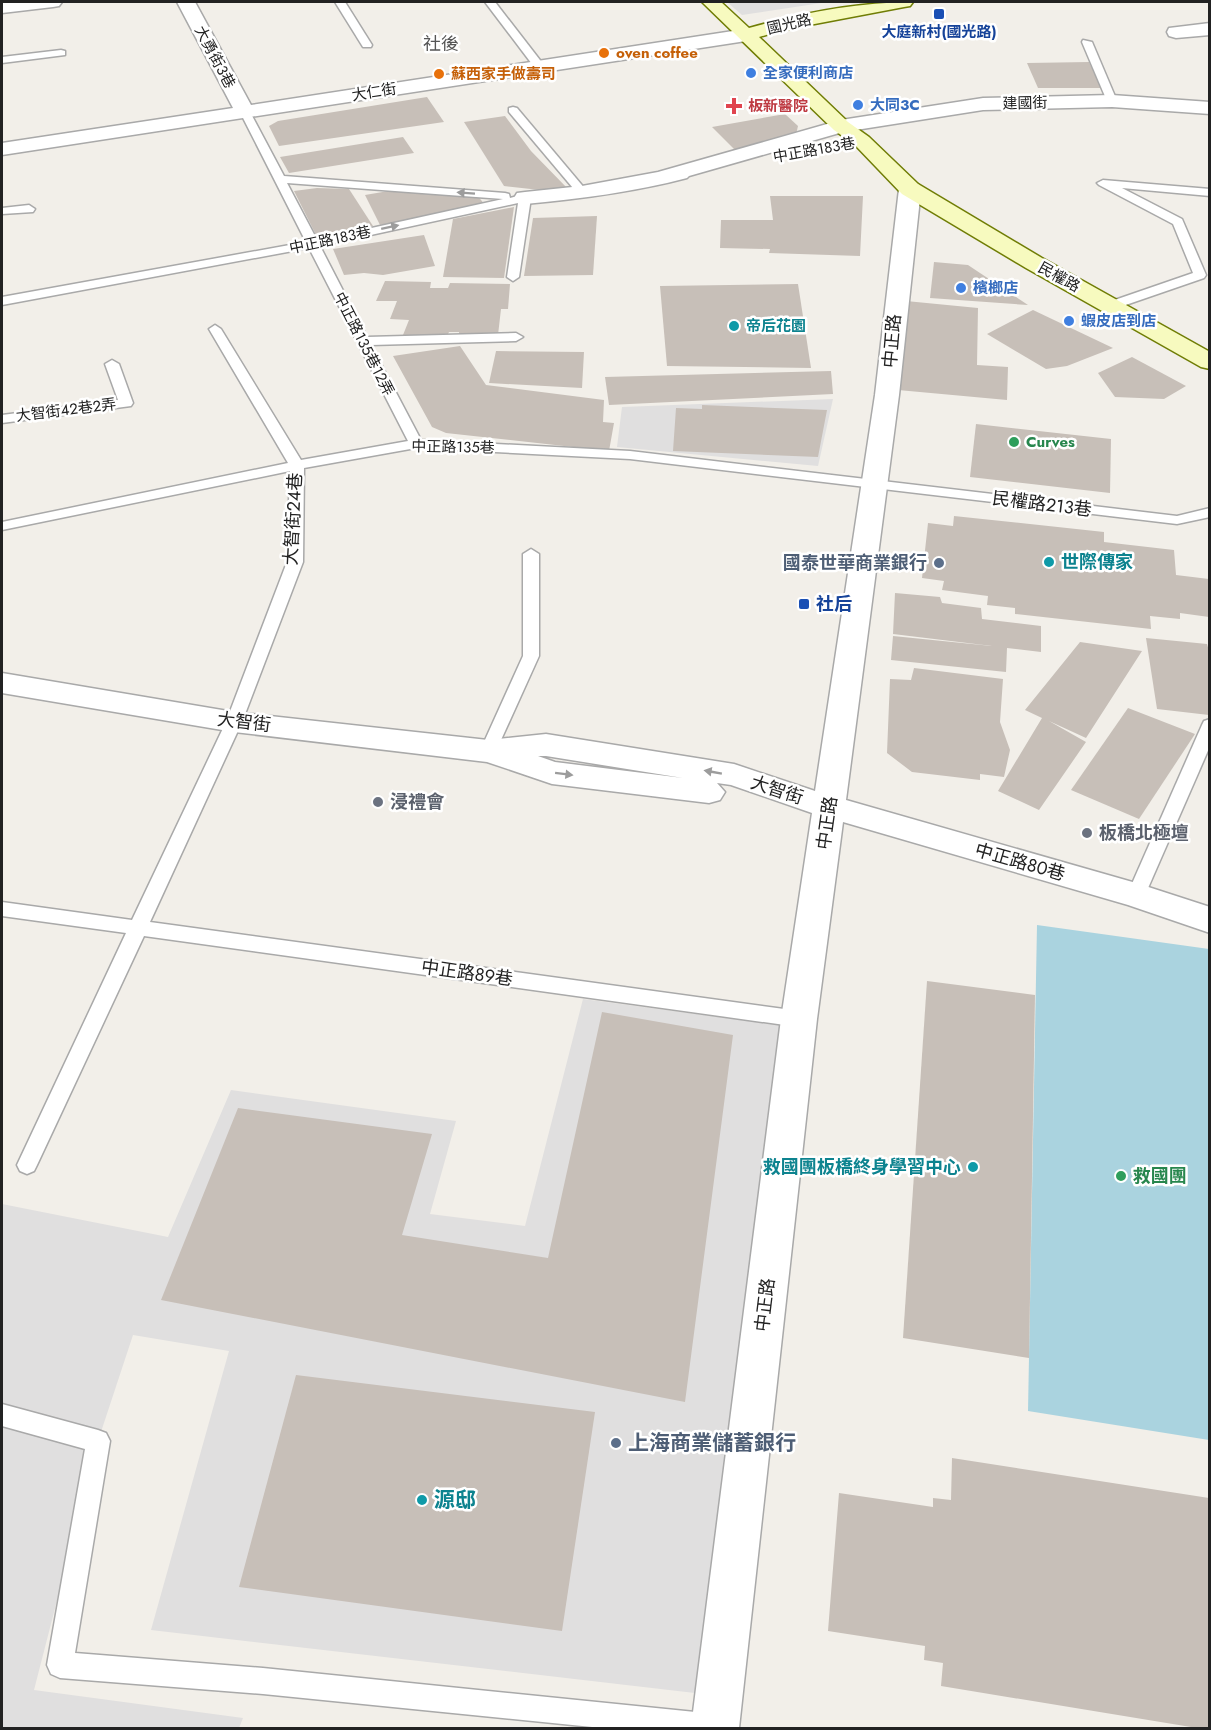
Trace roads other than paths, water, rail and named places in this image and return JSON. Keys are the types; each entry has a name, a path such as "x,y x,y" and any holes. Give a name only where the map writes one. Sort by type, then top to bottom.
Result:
{"main road":[{"path":"711,2 841,126 862,141 910,189"},
{"name":"國光路","path":"746,35 780,26 904,2"},
{"name":"民權路","path":"910,189 1209,362"}],"street":[{"path":"2,8 53,2"},
{"name":"大勇街3巷","path":"186,2 245,112"},
{"path":"1176,32 1209,28"},
{"name":"大仁街","path":"2,149 746,35"},
{"name":"建國街","path":"841,126 983,104 1112,101 1209,108"},
{"name":"中正路183巷","path":"659,178 841,126"},
{"name":"中正路183巷","path":"525,198 582,192 862,141"},
{"name":"中正路","path":"715,1728 799,1019 875,485 910,189"},
{"name":"大智街","path":"2,683 234,722 488,751 552,773 829,807"},
{"name":"中正路80巷","path":"829,807 1136,894 1209,921"}],"lane":[{"path":"340,2 367,45"},
{"path":"490,2 539,66"},
{"path":"1087,42 1112,101"},
{"path":"2,58 60,52"},
{"path":"513,110 582,192"},
{"name":"中正路135巷12弄","path":"245,112 416,444"},
{"path":"279,179 525,198 513,277"},
{"path":"1110,306 1200,275 1178,222 1103,183 1209,193"},
{"name":"中正路183巷","path":"2,301 313,244 525,198"},
{"path":"2,211 29,209"},
{"path":"1193,260 1209,261"},
{"name":"大智街24巷","path":"215,329 297,465 295,562 234,722"},
{"path":"363,341 516,337"},
{"name":"大智街42巷2弄","path":"2,419 126,403 112,364"},
{"name":"中正路135巷","path":"2,526 297,465 416,444 630,454 875,485"},
{"name":"民權路213巷","path":"875,485 1177,520 1209,512"},
{"path":"488,751 531,656 531,554"},
{"path":"27,1165 136,927 234,722"},
{"path":"1136,894 1209,725"},
{"name":"中正路89巷","path":"2,909 799,1019"},
{"path":"2,1415 98,1441 60,1665 262,1681 715,1728"}],"water":[{"name":"救國團","path":"1037,925 1209,949 1209,1440 1028,1411"}],"place":[{"name":"大庭新村(國光路)","path":"939,14"},
{"name":"oven coffee","path":"604,53"},
{"name":"全家便利商店","path":"751,73"},
{"name":"蘇西家手做壽司","path":"439,74"},
{"name":"大同3C","path":"858,105"},
{"name":"板新醫院","path":"734,106"},
{"name":"檳榔店","path":"961,288"},
{"name":"蝦皮店到店","path":"1069,321"},
{"name":"帝后花園","path":"734,326"},
{"name":"Curves","path":"1014,442"},
{"name":"世際傳家","path":"1049,562"},
{"name":"國泰世華商業銀行","path":"939,563"},
{"name":"社后","path":"804,604"},
{"name":"浸禮會","path":"378,802"},
{"name":"板橋北極壇","path":"1087,833"},
{"name":"救國團板橋終身學習中心","path":"973,1167"},
{"name":"救國團","path":"1121,1176"},
{"name":"上海商業儲蓄銀行","path":"616,1443"},
{"name":"源邸","path":"422,1500"}],"district":[{"name":"社後","path":"441,44"}]}
